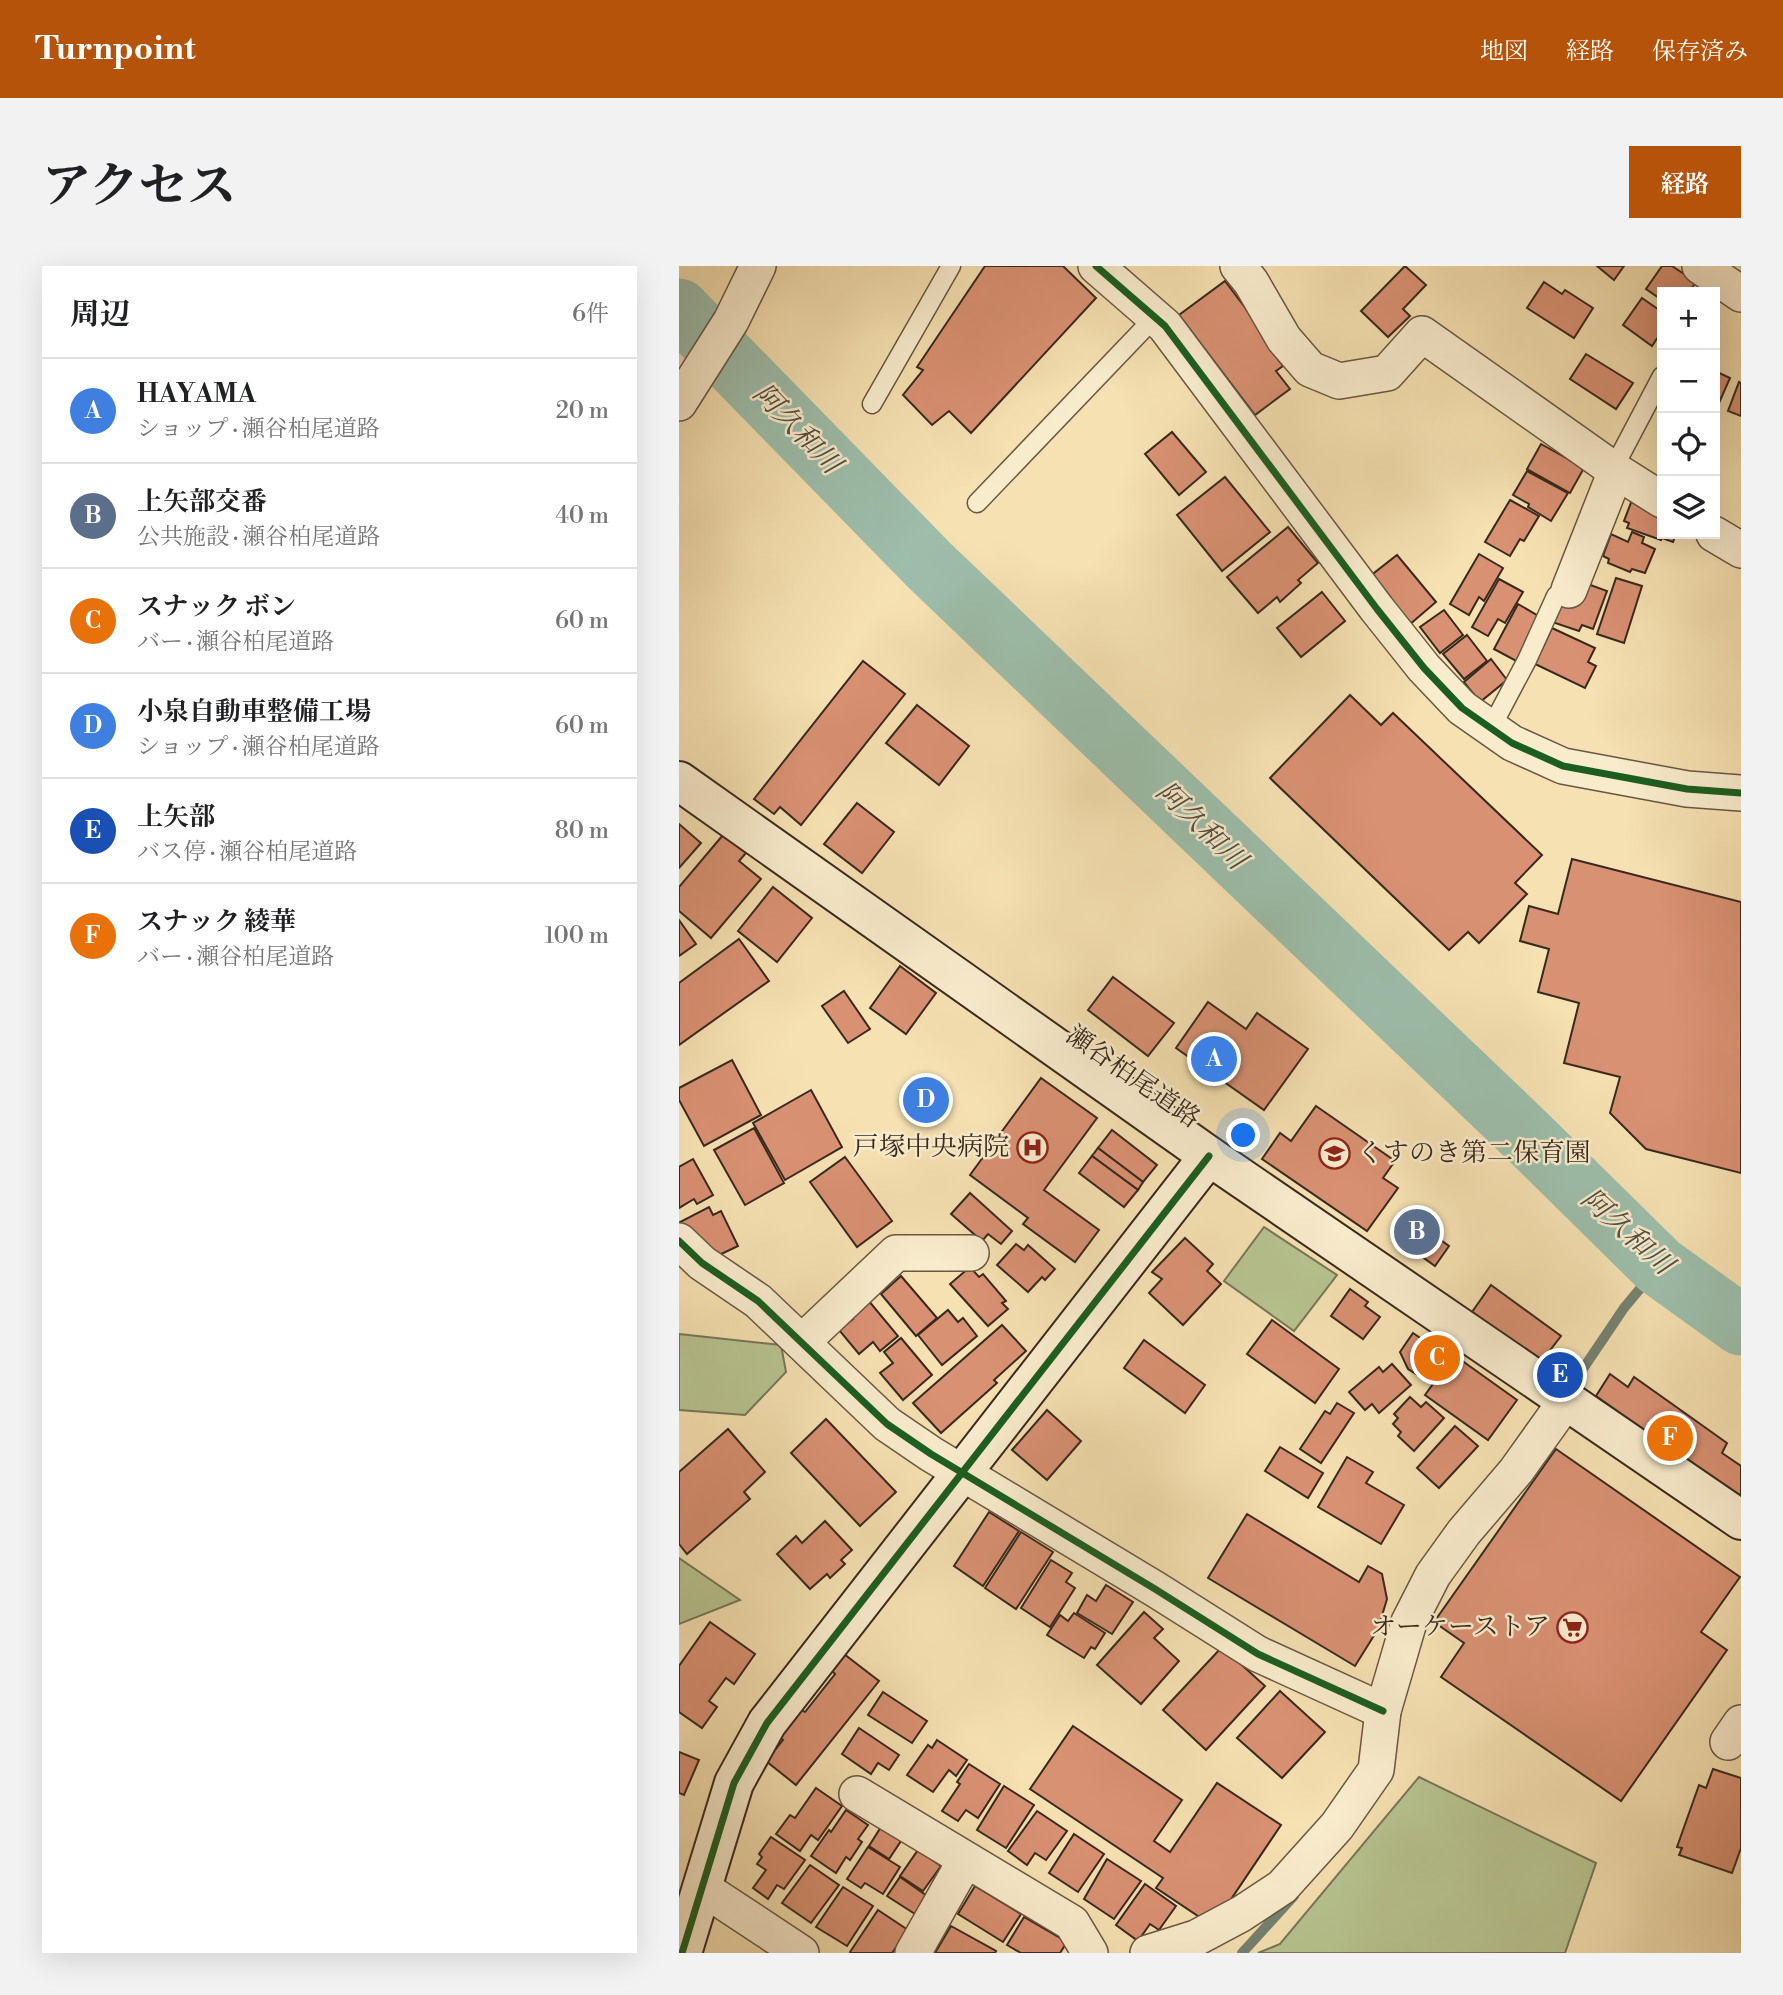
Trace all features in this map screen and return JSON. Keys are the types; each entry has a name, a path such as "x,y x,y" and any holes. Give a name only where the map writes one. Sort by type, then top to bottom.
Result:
{"main road":[{"name":"瀬谷柏尾道路","path":"679,781 1209,1156 1741,1520"},
{"path":"682,1953 734,1783 767,1723 963,1475 1209,1156"}],"street":[{"path":"683,396 731,321 758,266"},
{"path":"1096,266 1165,326 1424,668 1462,708 1512,743 1563,766 1688,789 1741,793"},
{"path":"1238,266 1251,282 1284,339 1310,369 1339,381 1387,373 1422,334 1614,470 1657,497"},
{"path":"1569,590 1614,470"},
{"path":"1720,538 1741,550"},
{"path":"679,1241 702,1263 758,1301 887,1424 963,1475 1155,1589 1258,1654 1384,1711"},
{"path":"802,1342 896,1253 971,1253"},
{"path":"1148,1953 1196,1938 1241,1914 1282,1887 1338,1826 1376,1770 1384,1711 1409,1622 1433,1575 1464,1532 1516,1471 1566,1401"},
{"path":"857,1794 1072,1923 1090,1953"},
{"path":"913,1953 965,1861"},
{"path":"701,1887 801,1953"}],"lane":[{"path":"872,404 951,266"},
{"path":"977,503 1154,317"},
{"path":"1614,470 1657,386"},
{"path":"1491,728 1527,660 1556,596 1565,596 1569,590"}],"green space":[{"path":"1264,1227 1337,1275 1294,1331 1224,1281"},
{"path":"679,1334 781,1345 786,1372 745,1415 679,1410"},
{"path":"679,1558 740,1600 679,1624"},
{"path":"1419,1777 1596,1863 1565,1953 1258,1953 1280,1944"}],"building":[{"path":"985,266 1063,266 1096,298 971,433 949,411 932,425 903,395 923,370 917,367"},
{"path":"1405,266 1426,285 1403,309 1410,316 1388,337 1361,311"},
{"path":"1597,266 1624,266 1614,280"},
{"path":"1662,266 1672,266 1696,282 1692,287 1657,287 1657,297 1646,289"},
{"path":"1225,281 1277,350 1273,353 1283,366 1276,371 1290,389 1255,415 1179,315"},
{"path":"1544,282 1562,294 1565,290 1593,308 1574,338 1527,308"},
{"path":"1642,298 1657,308 1657,338 1652,346 1623,325"},
{"path":"1586,354 1633,383 1616,409 1570,379"},
{"path":"1720,373 1730,378 1720,401"},
{"path":"1739,382 1741,383 1741,416 1728,411"},
{"path":"1172,432 1206,472 1179,495 1145,454"},
{"path":"1541,444 1584,468 1570,493 1527,469"},
{"path":"1527,471 1568,493 1551,521 1513,495"},
{"path":"1225,477 1270,532 1222,571 1177,515"},
{"path":"1510,500 1539,516 1524,541 1520,539 1510,556 1485,542"},
{"path":"1632,500 1657,514 1657,539 1627,528 1629,523 1624,521"},
{"path":"1288,527 1318,563 1298,580 1301,583 1280,602 1277,597 1258,613 1227,577"},
{"path":"1632,532 1644,537 1642,543 1655,549 1645,573 1632,569 1630,572 1608,563 1609,559 1603,556 1611,534 1628,542"},
{"path":"1479,554 1503,568 1484,601 1479,597 1469,615 1450,604"},
{"path":"1397,555 1436,602 1409,625 1369,577"},
{"path":"1616,578 1642,586 1624,643 1597,634"},
{"path":"1499,579 1523,592 1505,623 1498,619 1488,636 1472,627"},
{"path":"1585,583 1607,591 1593,629 1582,625 1579,631 1552,622 1561,598"},
{"path":"1322,592 1345,621 1301,657 1277,628"},
{"path":"1518,604 1542,618 1518,662 1494,649"},
{"path":"1444,610 1463,635 1440,653 1420,627"},
{"path":"1552,628 1595,648 1588,662 1596,666 1585,688 1535,664"},
{"path":"1467,635 1487,661 1464,679 1443,654"},
{"path":"1491,659 1507,680 1480,702 1464,682"},
{"path":"863,661 905,694 801,825 780,807 774,814 754,799"},
{"path":"1350,695 1381,725 1393,713 1542,855 1515,883 1527,894 1479,943 1468,932 1449,950 1270,778"},
{"path":"917,705 969,746 939,785 886,743"},
{"path":"857,803 894,832 862,873 824,844"},
{"path":"679,824 701,843 679,868"},
{"path":"723,835 746,853 739,861 761,879 711,938 679,911 679,887"},
{"path":"1572,859 1741,902 1741,1173 1646,1149 1610,1113 1620,1077 1564,1063 1579,1003 1538,992 1549,949 1520,941 1529,906 1558,914"},
{"path":"773,887 812,918 777,962 738,931"},
{"path":"679,920 696,944 679,956"},
{"path":"739,939 769,981 679,1045 679,983"},
{"path":"900,966 936,993 906,1034 870,1008"},
{"path":"1113,977 1174,1023 1148,1056 1088,1010"},
{"path":"844,991 870,1029 848,1043 822,1006"},
{"path":"1208,1002 1246,1029 1257,1013 1308,1049 1264,1110 1176,1048"},
{"path":"732,1060 761,1115 704,1146 679,1100 679,1088"},
{"name":"戸塚中央病院","path":"1041,1078 1097,1118 1044,1190 1099,1230 1075,1262 1023,1224 1028,1218 970,1175"},
{"path":"811,1090 842,1147 785,1180 753,1123"},
{"path":"1316,1106 1395,1161 1383,1178 1398,1188 1367,1231 1262,1159 1280,1133 1291,1141"},
{"path":"754,1128 784,1183 745,1205 714,1150"},
{"path":"1112,1130 1157,1165 1143,1182 1098,1148"},
{"path":"1098,1148 1143,1182 1138,1190 1092,1156"},
{"path":"1092,1156 1138,1190 1124,1207 1079,1173"},
{"path":"845,1157 892,1221 857,1247 810,1182"},
{"path":"693,1159 713,1195 697,1204 694,1199 679,1208 679,1167"},
{"path":"970,1193 1012,1231 1001,1244 988,1234 982,1241 951,1214"},
{"path":"709,1207 713,1215 721,1211 738,1246 715,1257 688,1237 680,1222"},
{"path":"1413,1220 1449,1246 1435,1266 1414,1251 1411,1255 1395,1244"},
{"path":"1185,1238 1213,1264 1207,1271 1221,1284 1183,1325 1149,1293 1162,1279 1152,1272"},
{"path":"1016,1244 1024,1250 1028,1245 1055,1269 1045,1280 1042,1277 1028,1292 997,1265"},
{"path":"970,1267 979,1277 983,1274 1006,1301 1002,1303 1008,1309 988,1326 950,1284"},
{"path":"901,1276 937,1318 916,1336 881,1294"},
{"path":"1491,1285 1561,1336 1541,1362 1472,1312"},
{"path":"1350,1289 1368,1302 1365,1306 1380,1317 1363,1339 1331,1316"},
{"path":"868,1300 898,1336 880,1351 873,1342 859,1354 839,1330 853,1319 850,1315"},
{"path":"948,1310 958,1322 963,1318 977,1336 942,1365 918,1335"},
{"path":"1272,1320 1339,1369 1315,1403 1247,1354"},
{"path":"1002,1325 1026,1351 994,1380 997,1383 941,1433 913,1403"},
{"path":"1413,1333 1448,1357 1429,1382 1408,1369 1400,1352"},
{"path":"901,1338 932,1375 903,1400 880,1373 893,1363 884,1352"},
{"path":"1144,1340 1205,1385 1185,1413 1124,1368"},
{"path":"1454,1355 1517,1400 1488,1440 1425,1395"},
{"path":"1392,1364 1411,1385 1379,1413 1372,1404 1365,1410 1349,1392 1379,1367 1383,1372"},
{"path":"1610,1374 1628,1387 1634,1377 1727,1443 1722,1453 1741,1466 1741,1500 1596,1396"},
{"path":"1410,1397 1421,1407 1426,1402 1444,1418 1414,1451 1398,1436 1401,1432 1393,1424 1398,1418 1394,1414"},
{"path":"1337,1403 1354,1413 1321,1463 1300,1449 1325,1411 1330,1414"},
{"path":"1047,1410 1081,1441 1047,1480 1012,1450"},
{"path":"826,1419 896,1492 860,1526 791,1453"},
{"path":"1455,1426 1478,1446 1439,1488 1417,1468"},
{"path":"728,1429 765,1472 744,1492 750,1499 687,1554 679,1544 679,1472"},
{"path":"1280,1447 1323,1473 1308,1498 1265,1471"},
{"name":"オーケーストア","path":"1556,1449 1740,1577 1701,1632 1727,1650 1621,1801 1441,1677 1464,1643 1434,1622"},
{"path":"1347,1457 1373,1472 1366,1483 1404,1505 1381,1544 1318,1507"},
{"path":"989,1512 1019,1531 983,1586 954,1566"},
{"path":"1247,1514 1359,1582 1368,1566 1382,1574 1387,1599 1378,1629 1355,1666 1208,1578"},
{"path":"825,1521 852,1550 841,1560 845,1564 830,1578 827,1574 810,1589 777,1554 796,1536 802,1543"},
{"path":"1021,1532 1053,1552 1016,1609 985,1588"},
{"path":"1051,1560 1072,1573 1066,1582 1075,1588 1050,1627 1021,1608"},
{"path":"1106,1585 1133,1602 1112,1634 1077,1613 1087,1595 1096,1601"},
{"path":"1144,1612 1163,1629 1154,1638 1179,1661 1141,1704 1097,1665"},
{"path":"1074,1613 1105,1633 1095,1649 1091,1647 1084,1658 1047,1635 1060,1615 1068,1621"},
{"path":"710,1622 755,1654 734,1684 726,1678 709,1701 717,1707 702,1728 679,1712 679,1666"},
{"path":"1222,1647 1265,1686 1206,1750 1163,1710"},
{"path":"844,1654 879,1681 796,1785 766,1761 783,1740 779,1737 800,1709 805,1712 835,1674 831,1670"},
{"path":"1280,1691 1325,1732 1282,1778 1237,1738"},
{"path":"883,1692 927,1721 912,1743 868,1715"},
{"path":"1073,1726 1182,1800 1154,1841 1170,1852 1217,1783 1281,1825 1213,1926 1156,1888 1163,1878 1030,1789"},
{"path":"859,1728 899,1755 889,1770 878,1763 871,1774 842,1754"},
{"path":"937,1740 967,1760 956,1776 949,1770 933,1792 907,1775 928,1745 932,1748"},
{"path":"679,1752 699,1760 684,1795 679,1793"},
{"path":"969,1764 1000,1784 978,1818 966,1810 958,1821 942,1811 960,1784 957,1782"},
{"path":"1713,1769 1741,1778 1741,1848 1732,1873 1679,1855 1682,1848 1677,1847 1699,1785 1706,1788"},
{"path":"1004,1786 1034,1805 1006,1848 977,1830"},
{"path":"816,1788 842,1806 818,1840 811,1835 800,1851 776,1834 790,1815 795,1818"},
{"path":"846,1810 868,1825 858,1839 862,1842 850,1860 846,1857 836,1873 811,1856"},
{"path":"1037,1811 1067,1831 1046,1860 1035,1853 1027,1865 1008,1851"},
{"path":"881,1827 901,1841 889,1859 869,1846"},
{"path":"1074,1834 1104,1854 1078,1892 1049,1873"},
{"path":"771,1837 805,1860 784,1889 777,1885 768,1899 753,1888 766,1870 757,1864 762,1857 759,1854"},
{"path":"868,1847 900,1867 883,1894 865,1883 861,1888 847,1879"},
{"path":"918,1850 941,1866 923,1891 900,1876"},
{"path":"1107,1859 1141,1881 1114,1919 1084,1899"},
{"path":"810,1865 839,1885 811,1923 782,1903"},
{"path":"900,1877 930,1898 918,1916 887,1896"},
{"path":"1145,1884 1176,1906 1159,1930 1150,1924 1138,1941 1116,1925"},
{"path":"975,1886 1021,1914 1003,1942 958,1914"},
{"path":"843,1887 873,1906 847,1946 816,1927"},
{"path":"878,1910 908,1930 892,1953 851,1953 850,1952"},
{"path":"1024,1917 1067,1942 1060,1953 1021,1953 1007,1945"},
{"path":"951,1926 996,1951 995,1953 935,1953"}],"waterway":[{"name":"阿久和川","path":"679,309 929,565 1527,1136 1659,1266 1741,1325"},
{"path":"1566,1394 1624,1308 1659,1266"},
{"path":"1242,1953 1294,1896"}],"cycle path":[{"path":"1096,266 1165,326 1377,609 1424,668 1462,708 1512,743 1563,766 1687,789 1741,793"},
{"path":"682,1953 734,1783 767,1723 1209,1156"},
{"path":"679,1241 702,1263 758,1301 887,1424 931,1454 1258,1654 1383,1711"}],"place":[{"name":"HAYAMA","path":"1214,1059"},
{"name":"小泉自動車整備工場","path":"926,1100"},
{"name":"戸塚中央病院","path":"1032,1147"},
{"name":"くすのき第二保育園","path":"1334,1153"},
{"name":"上矢部交番","path":"1417,1232"},
{"name":"スナック ボン","path":"1437,1358"},
{"name":"上矢部","path":"1560,1375"},
{"name":"スナック 綾華","path":"1670,1438"},
{"name":"オーケーストア","path":"1573,1627"}]}
